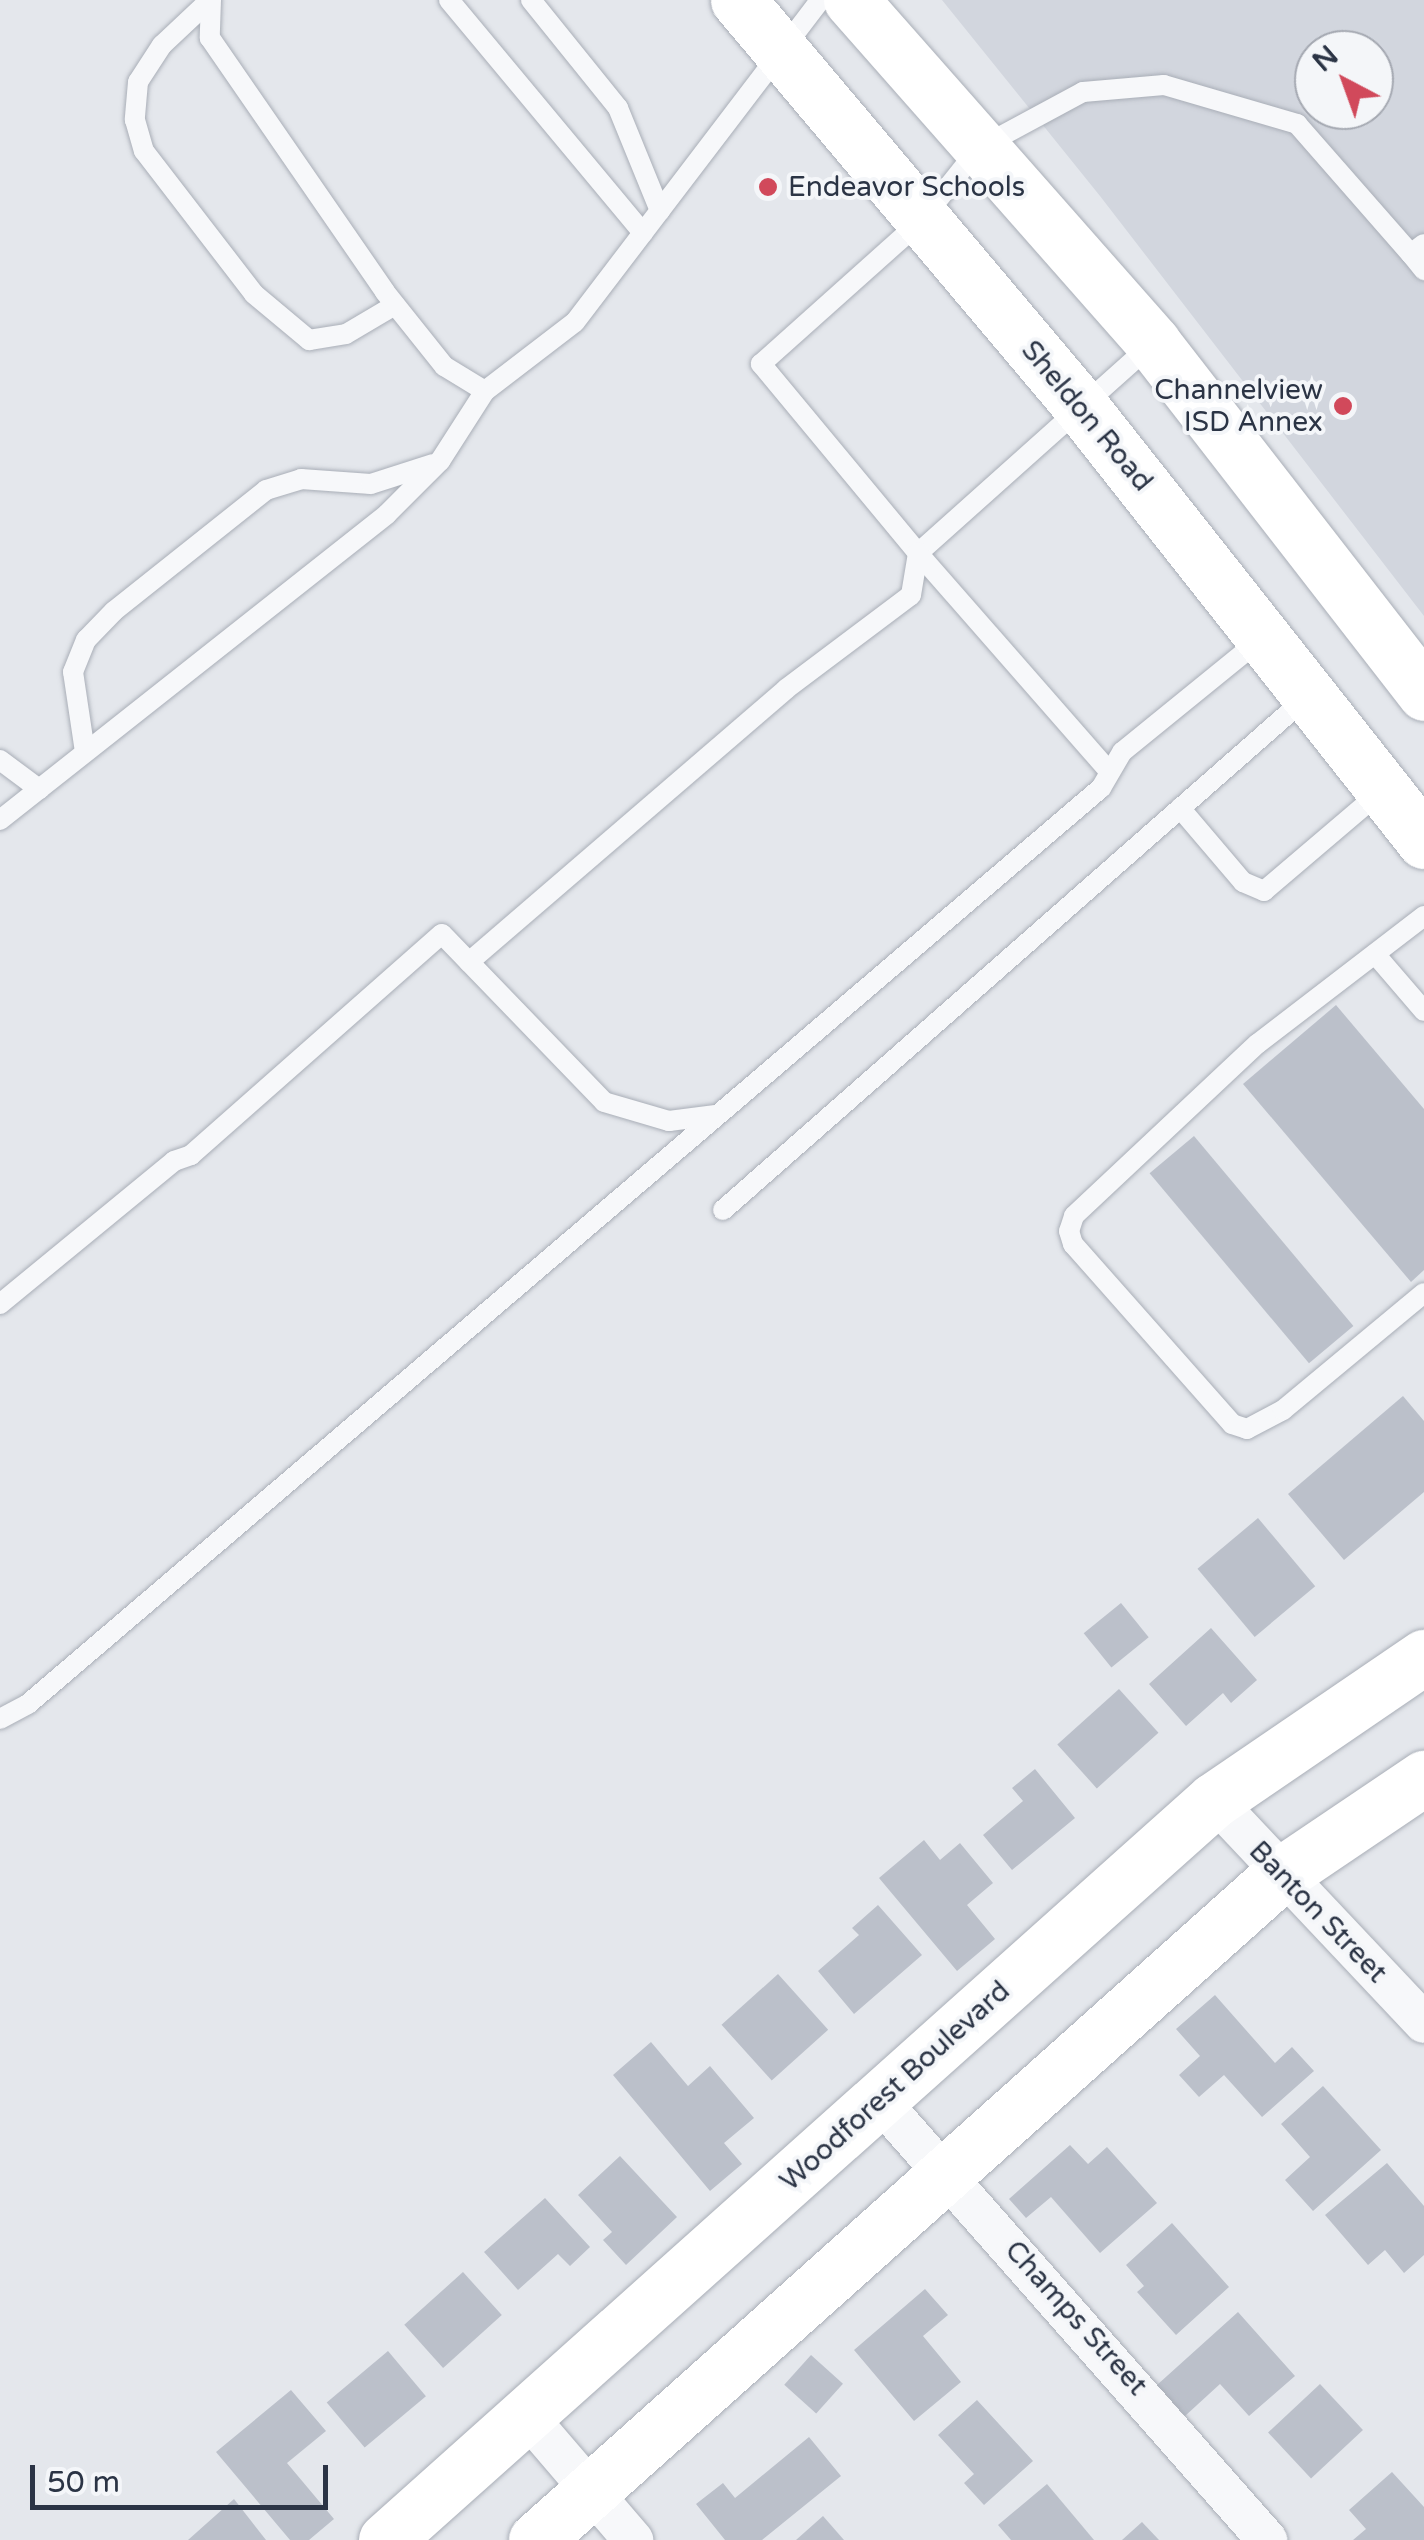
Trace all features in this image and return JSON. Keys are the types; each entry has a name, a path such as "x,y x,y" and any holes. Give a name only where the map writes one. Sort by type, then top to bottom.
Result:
{"main road":[{"name":"Sheldon Road","path":"738,0 1082,408 1312,692 1424,840"},
{"path":"851,0 1154,343 1424,692"},
{"name":"Woodforest Boulevard","path":"386,2540 1214,1800 1424,1658"},
{"path":"536,2540 1280,1875 1424,1778"}],"street":[{"name":"Banton Street","path":"1214,1800 1280,1875 1424,2023"},
{"name":"Champs Street","path":"880,2100 1266,2540"},
{"path":"526,2415 633,2540"}],"lane":[{"path":"211,0 210,38 395,305 444,366 485,391"},
{"path":"211,0 162,45 138,82 134,120 144,151 254,294 309,340 346,334 395,305"},
{"path":"448,0 643,233"},
{"path":"531,0 618,108 660,211"},
{"path":"0,820 387,514 440,461 485,391 574,322 820,0"},
{"path":"1108,771 918,553 761,364 921,221 979,148 1083,92 1164,85 1297,124 1420,256"},
{"path":"469,962 786,689 911,596 918,553 1154,343"},
{"path":"85,752 72,672 86,640 114,611 266,490 301,479 371,484 440,461"},
{"path":"0,1719 28,1704 1105,785 1108,771 1174,707 1266,635"},
{"path":"723,1210 1312,692"},
{"path":"0,760 38,789"},
{"path":"1180,808 1243,882 1264,892 1385,788"},
{"path":"1424,916 1257,1044 1074,1216 1069,1231 1232,1424 1247,1430 1283,1410 1424,1293"},
{"path":"7,1298 174,1161 191,1155 442,934 604,1102 669,1120 718,1115"},
{"path":"1376,954 1424,1011"}],"shaded area":[{"name":"Channelview ISD Annex","path":"942,0 1424,0 1424,616 1100,196"}],"building":[{"path":"1336,1005 1424,1109 1424,1270 1411,1282 1243,1084"},
{"path":"1194,1136 1353,1326 1309,1363 1150,1173"},
{"path":"1403,1396 1424,1421 1424,1492 1344,1560 1288,1494"},
{"path":"1258,1518 1315,1586 1255,1637 1197,1569"},
{"path":"1121,1603 1149,1637 1111,1667 1084,1633"},
{"path":"1211,1628 1257,1680 1231,1703 1223,1693 1186,1726 1149,1684"},
{"path":"1119,1689 1158,1733 1097,1788 1057,1745"},
{"path":"1035,1769 1075,1818 1012,1870 983,1835 1023,1801 1012,1788"},
{"path":"924,1840 940,1860 960,1843 993,1883 967,1905 995,1939 957,1971 879,1878"},
{"path":"878,1905 922,1955 854,2014 818,1971 859,1935 852,1928"},
{"path":"778,1974 828,2030 772,2081 722,2025"},
{"path":"1215,1995 1275,2063 1292,2047 1314,2071 1262,2117 1224,2075 1199,2097 1179,2075 1200,2056 1176,2029"},
{"path":"651,2042 688,2086 710,2066 754,2118 724,2143 742,2164 710,2191 613,2075"},
{"path":"1323,2086 1381,2150 1313,2211 1285,2180 1310,2157 1281,2124"},
{"path":"1070,2145 1088,2164 1107,2147 1157,2203 1100,2253 1051,2197 1026,2218 1009,2199"},
{"path":"620,2156 677,2217 626,2265 603,2240 612,2232 578,2195"},
{"path":"1387,2163 1424,2206 1424,2255 1404,2273 1385,2250 1368,2265 1325,2215"},
{"path":"545,2198 590,2247 570,2266 558,2254 518,2290 484,2252"},
{"path":"1172,2223 1229,2287 1176,2335 1137,2292 1144,2286 1126,2265"},
{"path":"463,2272 502,2315 443,2368 404,2325"},
{"path":"925,2289 948,2315 923,2336 961,2382 914,2421 854,2350"},
{"path":"1238,2312 1295,2376 1249,2416 1220,2384 1185,2416 1157,2385"},
{"path":"388,2351 426,2396 365,2448 327,2402"},
{"path":"811,2355 843,2384 816,2413 784,2385"},
{"path":"1320,2384 1363,2430 1311,2478 1268,2432"},
{"path":"291,2390 326,2431 287,2463 334,2519 309,2540 290,2540 216,2452"},
{"path":"977,2400 1033,2461 984,2505 964,2483 974,2474 938,2435"},
{"path":"809,2437 841,2476 762,2540 725,2540 696,2504 723,2483 735,2498"},
{"path":"1392,2472 1424,2507 1424,2540 1353,2540 1366,2529 1349,2510"},
{"path":"1047,2484 1094,2540 1011,2540 998,2525"},
{"path":"234,2499 266,2540 188,2540"},
{"path":"823,2516 844,2540 796,2540"},
{"path":"1142,2522 1159,2540 1122,2540"}],"place":[{"name":"Endeavor Schools","path":"768,187"},
{"name":"Channelview ISD Annex","path":"1343,406"}]}
